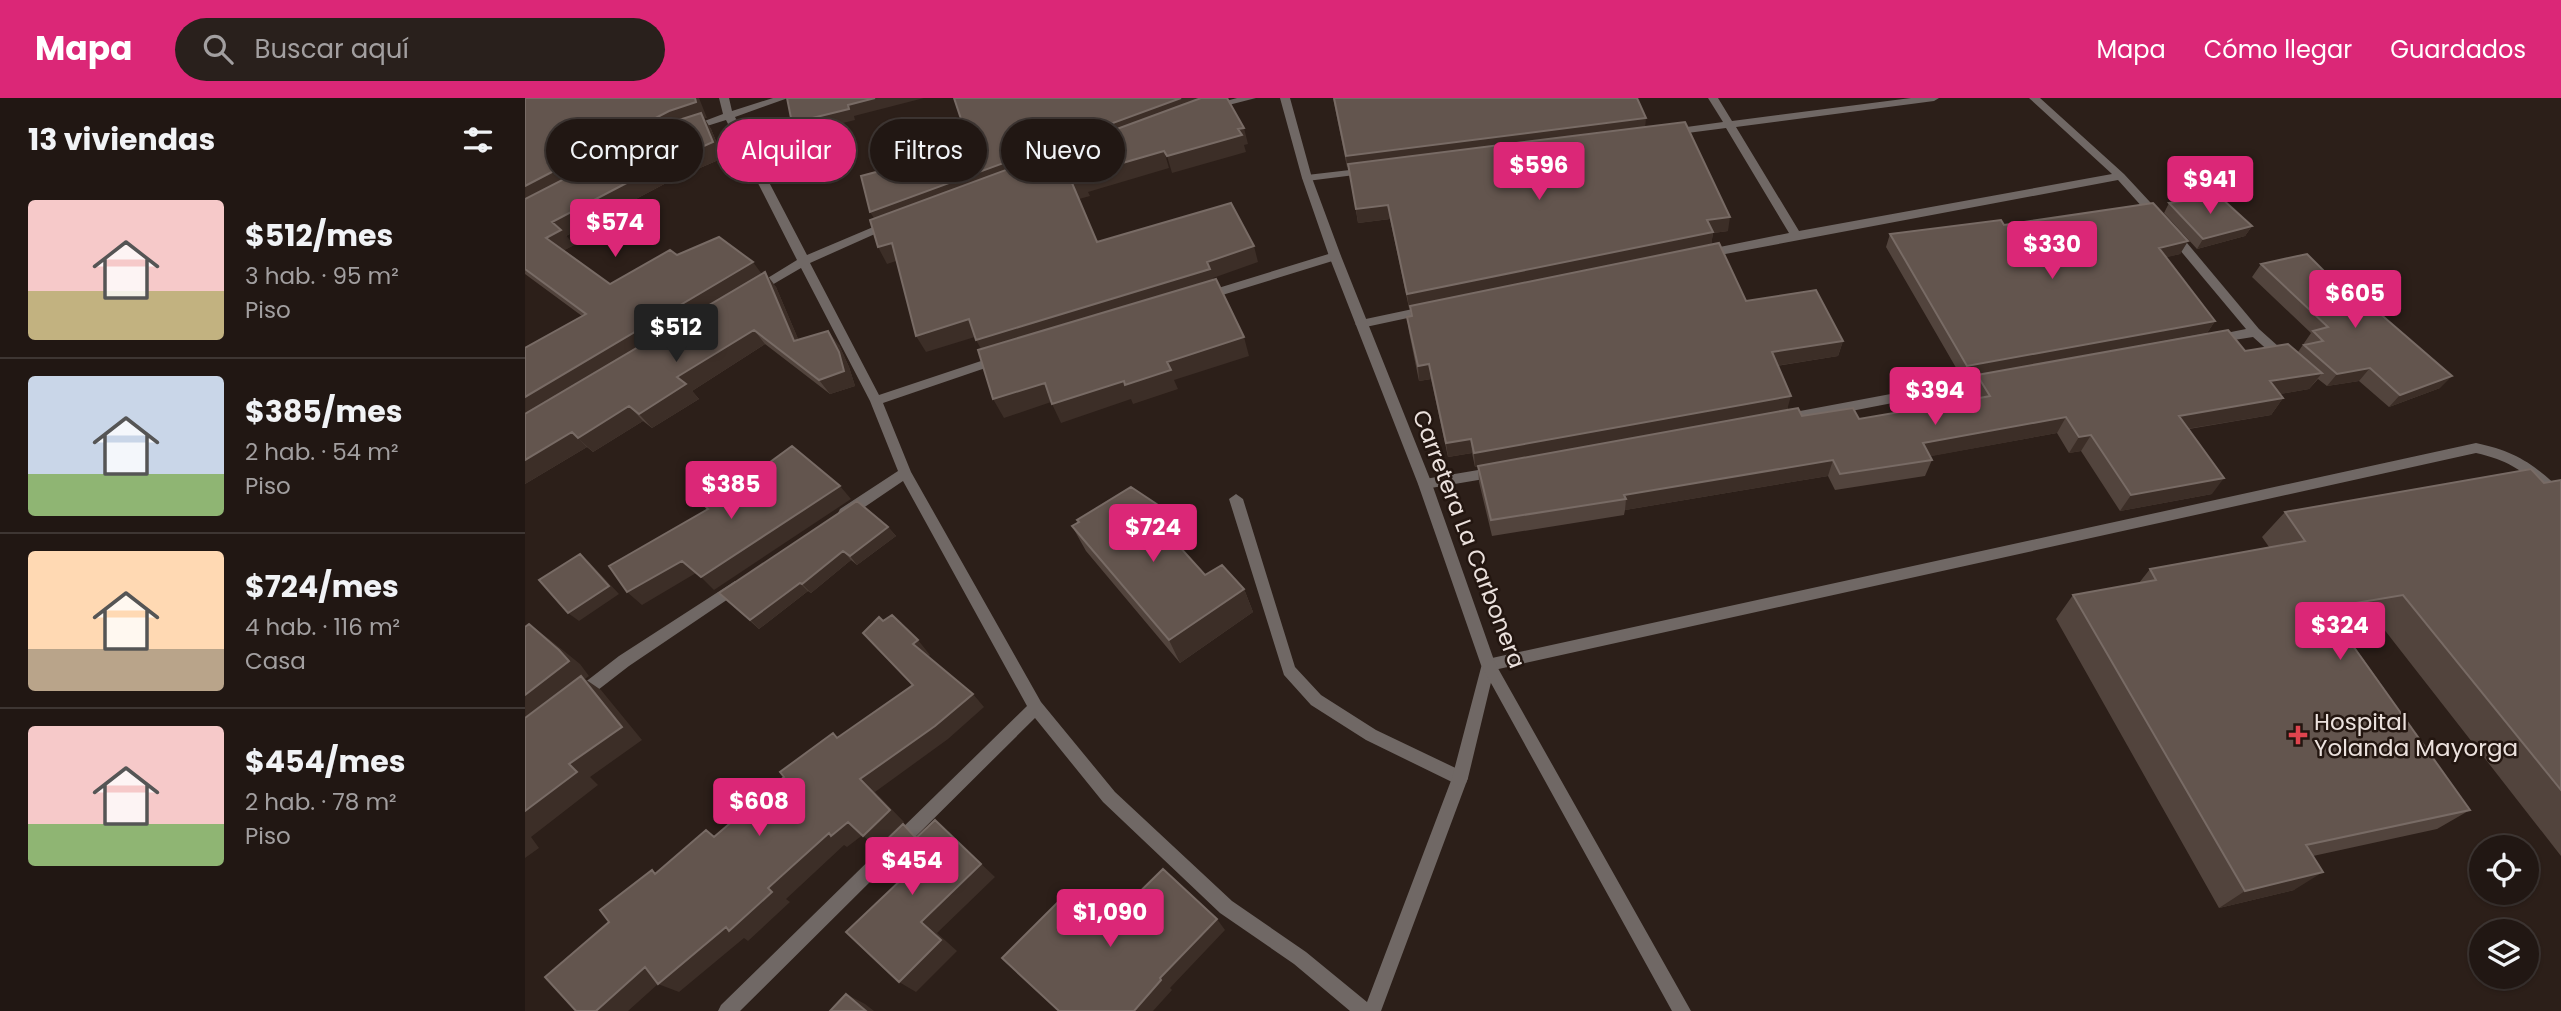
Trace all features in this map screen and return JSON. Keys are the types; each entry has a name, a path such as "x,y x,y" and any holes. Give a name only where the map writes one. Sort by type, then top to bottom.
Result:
{"street":[{"path":"725,98 727,114 876,401 905,473 1035,707 1109,797 1226,907 1300,958 1364,1011"},
{"path":"703,124 782,98"},
{"path":"1195,111 1251,98"},
{"name":"Carretera La Carbonera","path":"1285,98 1307,178 1361,324 1425,484 1488,665 1682,1011"},
{"path":"1713,98 1796,235"},
{"path":"1659,134 1934,98"},
{"path":"2034,98 2120,176 2198,262 2255,332 2291,363"},
{"path":"1307,178 1374,170"},
{"path":"1687,257 2120,176"},
{"path":"745,296 804,261 904,219"},
{"path":"1192,300 1335,256"},
{"path":"1361,324 1443,307"},
{"path":"2200,342 2255,332"},
{"path":"876,401 1009,356"},
{"path":"1775,421 2008,377"},
{"path":"1372,1011 1460,778 1488,665 2476,448 2523,461 2561,498"},
{"path":"1425,484 1515,468"},
{"path":"838,518 905,473"},
{"path":"1235,499 1289,670 1316,700 1371,735 1460,778"},
{"path":"569,704 624,662 748,579"},
{"path":"727,1011 1035,707"}],"building":[{"path":"525,98 695,98 696,102 654,119 546,119 546,175 525,186"},
{"path":"787,98 875,98 848,105 849,109 808,119 791,119"},
{"path":"954,98 1181,98 1124,119 1001,119 1001,164 987,169 987,119 961,119"},
{"path":"1201,98 1227,98 1244,128 1238,129 1242,135 1167,156 1164,151 1125,162 1125,126"},
{"path":"1334,98 1637,98 1646,118 1346,156"},
{"path":"701,113 713,142 703,146 703,119 682,119"},
{"path":"1685,122 1730,217 1707,220 1713,232 1407,294 1388,205 1356,209 1348,164"},
{"path":"1001,172 1001,182 1075,182 1072,183 1097,242 1231,203 1254,246 1207,262 1210,269 976,340 969,319 916,336 892,243 878,247 870,220 973,182 987,182 987,177"},
{"path":"870,174 870,182 952,182 870,212 861,176"},
{"path":"558,182 628,182 552,222 561,230 546,238 610,284 670,250 677,255 719,237 753,262 525,397 525,348 586,314 525,269 525,199"},
{"path":"2219,196 2252,226 2203,239 2169,203"},
{"path":"2153,203 2188,241 2159,248 2215,321 1967,366 1890,234 2001,220 2004,225"},
{"path":"1719,243 1746,301 1816,290 1843,341 1772,352 1791,396 1474,453 1471,439 1446,443 1429,364 1418,366 1407,317 1412,316 1410,306"},
{"path":"2307,254 2347,294 2355,292 2452,376 2400,395 2370,368 2337,374 2304,345 2323,341 2313,331 2328,327 2261,264"},
{"path":"765,272 794,341 828,331 839,352 844,371 819,380 754,330 677,377 686,384 639,414 629,406 578,438 572,432 525,460 525,414"},
{"path":"1216,279 1244,337 1167,362 1171,370 1125,385 1124,381 1052,404 1045,383 993,399 978,350"},
{"path":"2228,330 2245,351 2288,344 2322,373 2270,381 2283,398 2179,416 2224,478 2131,495 2091,435 2079,437 2066,417 1923,443 1932,460 1840,474 1833,460 1624,495 1626,499 1491,520 1478,466 1798,408 1802,416 1853,408 1859,419 1964,401 1990,396 1977,375"},
{"path":"792,446 840,486 701,577 682,561 627,592 609,566 708,509 706,507 757,474 755,473"},
{"path":"2531,469 2544,483 2561,480 2561,790 2403,595 2326,608 2470,810 2306,845 2323,872 2245,891 2073,595 2156,580 2150,569 2305,541 2285,512"},
{"path":"1131,487 1161,507 1150,514 1205,575 1222,565 1244,589 1169,640 1072,526 1079,522 1077,520"},
{"path":"857,501 888,527 850,556 843,551 750,620 719,593"},
{"path":"580,554 609,586 568,613 539,580"},
{"path":"892,615 918,640 913,644 973,694 935,726 860,779 890,810 863,836 848,822 831,836 829,833 768,888 772,892 729,931 726,927 658,984 645,967 596,1011 576,1011 545,977 609,922 600,910 652,870 655,874 706,830 714,837 784,777 780,772 833,733 837,738 913,685 863,633 879,617 883,621"},
{"path":"529,624 569,661 525,695 525,627"},
{"path":"581,676 622,727 569,764 577,772 525,811 525,718"},
{"path":"935,820 981,864 921,922 941,940 899,982 846,932 904,877 876,850 903,824 916,838"},
{"path":"1163,869 1217,919 1160,978 1134,1011 1059,1011 1002,958 1065,895 1103,928"},
{"path":"846,994 866,1011 830,1011"}],"place":[{"name":"Hospital Yolanda Mayorga","path":"2298,735"}]}
